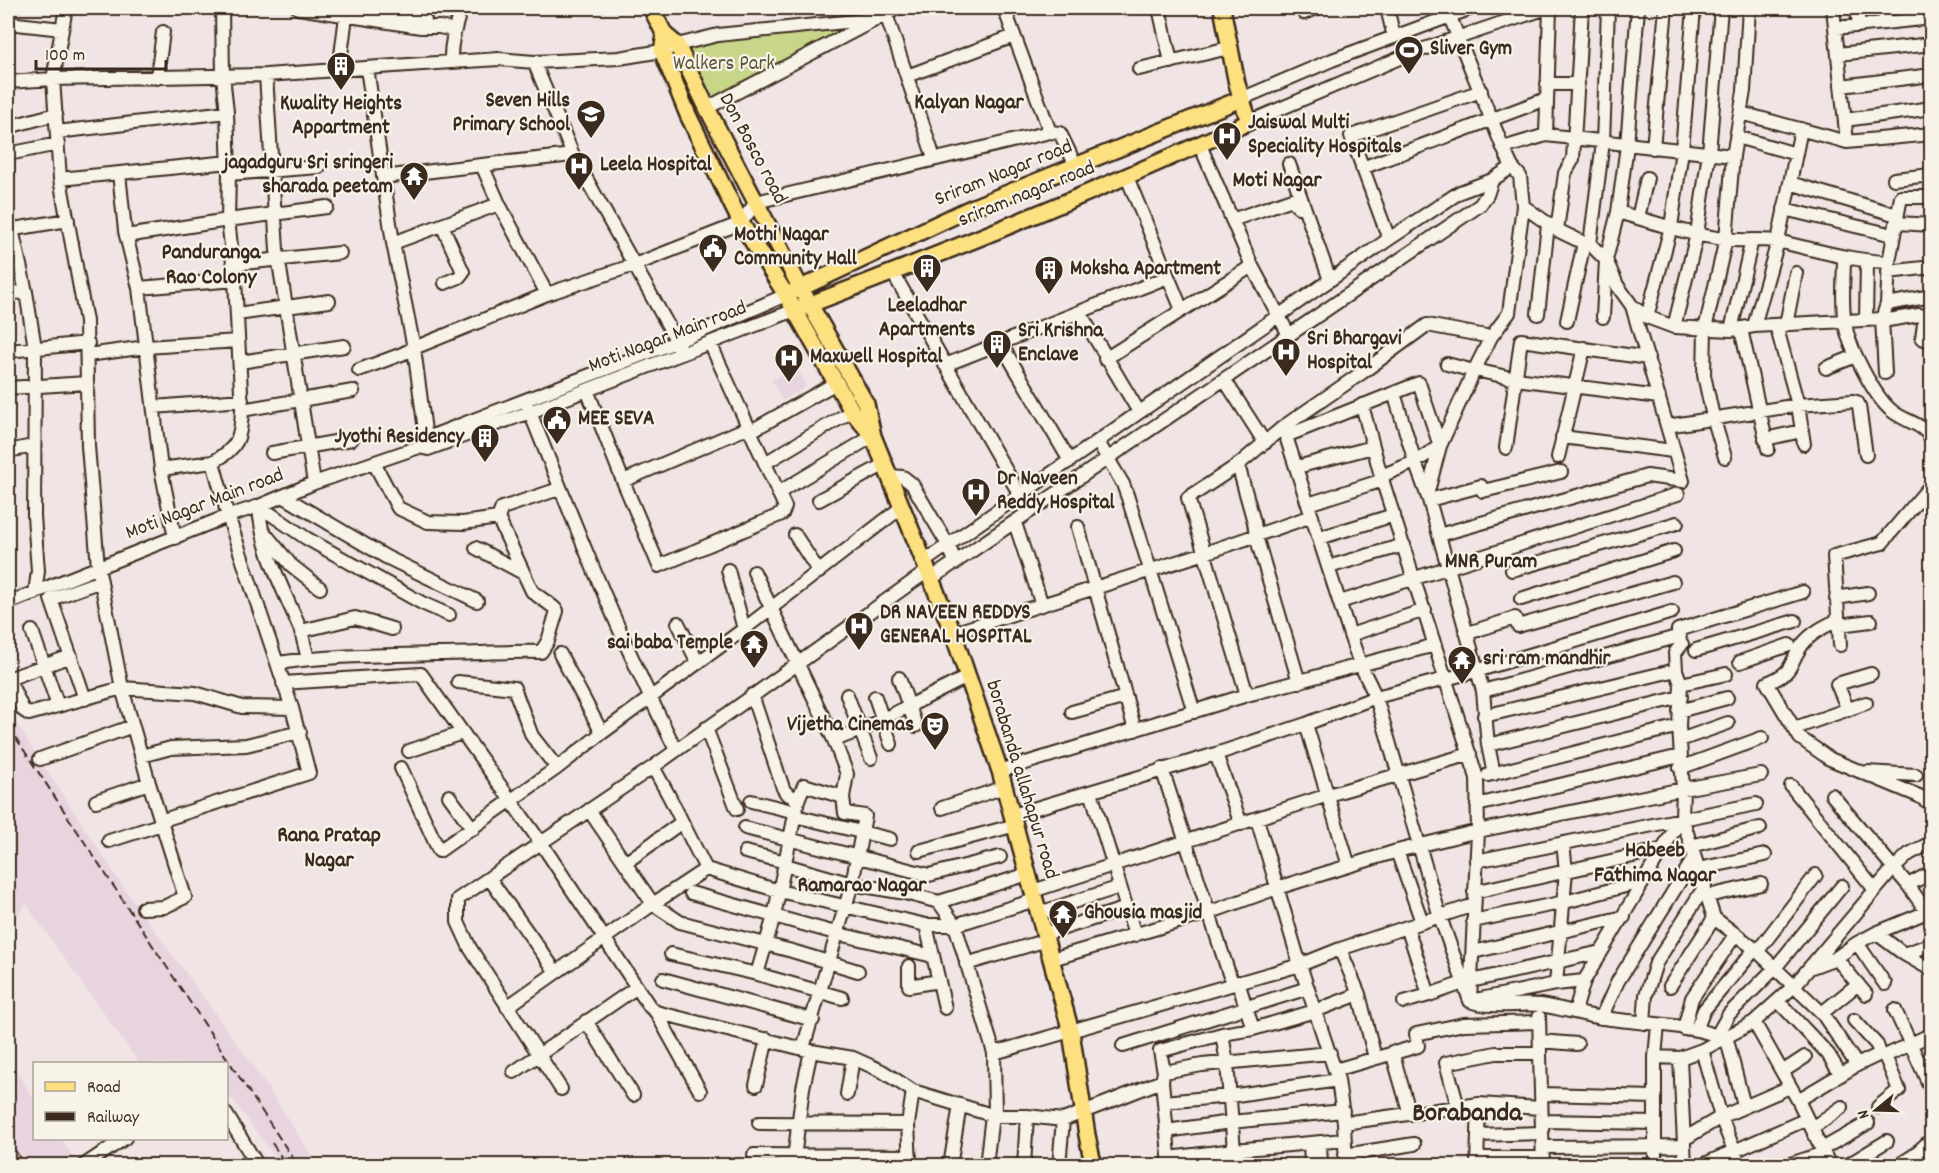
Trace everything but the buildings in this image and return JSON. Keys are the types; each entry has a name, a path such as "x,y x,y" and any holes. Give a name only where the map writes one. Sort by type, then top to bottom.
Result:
{"main road":[{"name":"Don Bosco road","path":"651,8 671,40 800,287"},
{"path":"1221,8 1228,48 1249,122"},
{"path":"662,51 671,40"},
{"name":"Don Bosco road","path":"662,51 688,116 741,223 786,295"},
{"name":"Sriram Nagar road","path":"786,295 971,208 1241,99"},
{"name":"sriram nagar road","path":"795,310 1127,177 1249,122"},
{"name":"borabanda allahapur road","path":"800,287 866,404 873,436 953,633 1015,820 1071,1032 1092,1159 1100,1165"},
{"name":"borabanda allahapur road","path":"786,295 852,411 873,436"}],"street":[{"path":"66,8 53,79 60,179 86,321 88,446 98,567 122,688 185,897 164,907 143,908"},
{"path":"161,470 213,462 236,446 241,428 242,405 234,264 228,220 229,168 223,76 222,8"},
{"path":"298,8 346,10 422,27 454,30"},
{"path":"451,62 450,52 454,30 461,8"},
{"path":"671,40 872,13 886,14 898,8"},
{"path":"1004,8 1050,132"},
{"path":"1159,8 1171,62"},
{"path":"1303,8 1304,13 1317,8"},
{"path":"1387,8 1394,37"},
{"path":"1241,99 1332,60 1472,8"},
{"path":"1249,122 1398,59 1549,8 1546,135"},
{"path":"1538,314 1552,227 1565,173 1573,159 1582,8"},
{"path":"1567,321 1587,244 1603,142 1608,8"},
{"path":"1603,317 1606,260 1618,212 1626,145 1638,8"},
{"path":"1653,148 1666,8"},
{"path":"1647,316 1671,227 1682,150 1694,8"},
{"path":"1674,327 1697,234 1709,153 1721,8"},
{"path":"1725,457 1704,375 1705,329 1726,239 1733,156 1742,113 1749,8"},
{"path":"1833,8 1847,142"},
{"path":"1857,8 1859,26"},
{"path":"1884,8 1886,23"},
{"path":"339,71 346,10"},
{"path":"707,108 872,13"},
{"path":"886,14 934,158"},
{"path":"1835,28 1886,23 1911,14 1932,18"},
{"path":"1428,498 1440,446 1491,337 1509,313 1523,206 1520,176 1503,148 1450,17"},
{"path":"8,23 62,29"},
{"path":"157,78 163,32"},
{"path":"907,76 1014,36"},
{"path":"1838,54 1932,44"},
{"path":"1139,69 1228,48"},
{"path":"8,82 266,75 451,62 499,60 534,62 619,58 662,51"},
{"path":"534,62 573,155 683,354"},
{"path":"367,68 393,243 414,348 424,445"},
{"path":"266,75 279,260 314,483"},
{"path":"1841,86 1932,75"},
{"path":"1547,84 1578,84"},
{"path":"1389,239 1351,136 1481,91"},
{"path":"1362,168 1546,99"},
{"path":"1845,120 1932,108"},
{"path":"8,154 58,138 226,112"},
{"path":"1742,113 1847,142 1932,134"},
{"path":"8,127 56,114"},
{"path":"1754,326 1778,241 1801,129"},
{"path":"359,369 402,354 547,294 634,265 741,223 756,202 1050,132 1059,133 1076,166"},
{"path":"1503,148 1546,135 1733,156"},
{"path":"1737,137 1796,154"},
{"path":"1200,145 1252,266 1289,335"},
{"path":"383,177 573,155"},
{"path":"1289,164 1330,279"},
{"path":"482,165 499,204 547,294"},
{"path":"561,1089 470,948 458,922 458,899 652,767 929,570 948,545 1138,412 1460,192 1492,180 1512,166"},
{"path":"60,179 119,173 229,168 272,171 319,167"},
{"path":"119,173 126,236 139,288 161,470 175,538"},
{"path":"1894,179 1932,175"},
{"path":"1127,177 1182,310"},
{"path":"1638,218 1647,178"},
{"path":"929,570 956,563 1480,205 1487,195 1492,180"},
{"path":"1790,183 1896,224"},
{"path":"1885,373 1882,320 1887,304 1888,267 1901,197 1932,197"},
{"path":"1232,220 1292,199 1298,207"},
{"path":"393,243 499,204"},
{"path":"1439,535 1647,476 1683,480 1632,306 1617,285 1606,260 1587,244 1552,227 1523,206"},
{"path":"126,236 327,207"},
{"path":"1784,209 1896,224 1932,225"},
{"path":"1618,212 1697,234 1726,239 1778,241 1888,267 1932,267"},
{"path":"35,593 38,571 34,516 34,348 26,292 10,229 68,220"},
{"path":"442,225 463,272 459,277 445,283"},
{"path":"1752,240 1736,330 1766,444 1803,438 1781,325 1796,273"},
{"path":"234,264 340,253"},
{"path":"1844,258 1845,322 1856,356 1881,400 1891,411 1923,427 1932,440"},
{"path":"1866,319 1867,262"},
{"path":"1105,359 1252,266"},
{"path":"892,273 1020,495"},
{"path":"945,365 1167,277"},
{"path":"139,288 235,280"},
{"path":"8,293 26,292"},
{"name":"Moti Nagar Main road","path":"8,603 314,483 528,406 786,295"},
{"path":"1887,304 1932,296"},
{"path":"237,314 329,300"},
{"path":"1632,306 1647,316 1674,327 1705,329 1736,330 1754,326 1928,316 1922,338 1932,342"},
{"name":"Moti Nagar Main road","path":"528,406 587,390 795,310"},
{"path":"1080,313 1138,412"},
{"path":"1247,695 1188,498 1238,465 1427,326 1491,337"},
{"path":"1506,448 1521,340 1648,358"},
{"path":"8,351 34,348 146,347 238,341"},
{"path":"587,390 659,566 782,514 785,507 710,343"},
{"path":"1001,344 1070,461"},
{"path":"240,362 344,346"},
{"path":"1558,457 1584,348"},
{"path":"1826,368 1856,356"},
{"path":"1447,364 1516,379 1659,397"},
{"path":"1224,379 1265,443"},
{"path":"8,388 87,383"},
{"path":"623,481 750,430 836,383"},
{"path":"1284,431 1419,383 1440,446"},
{"path":"154,407 242,405 301,400 353,391"},
{"path":"1394,393 1468,633 1483,691 1484,716 1494,774"},
{"path":"1667,426 1798,405 1853,401 1857,402 1866,455"},
{"path":"1362,405 1382,478 1477,778 1478,831 1473,952 1467,982"},
{"path":"528,406 559,489 650,699 676,750"},
{"path":"765,463 852,411"},
{"path":"1284,431 1360,664 1376,697 1418,846 1440,917 1467,982 1470,1001"},
{"path":"778,493 873,436"},
{"path":"1562,437 1673,451"},
{"path":"272,453 352,439"},
{"path":"1098,442 1123,484 1128,498 1194,712"},
{"path":"8,451 33,446"},
{"path":"953,633 1256,536 1415,462 1440,446"},
{"path":"1297,467 1373,447"},
{"path":"109,841 309,773 300,732 228,516 213,462"},
{"path":"374,463 398,508 428,522 463,523 498,518"},
{"path":"1238,465 1256,536 1299,682"},
{"path":"819,500 887,470 903,477 912,484 956,563"},
{"path":"1428,498 1481,486 1482,491 1561,472"},
{"path":"1840,645 1834,556 1882,543 1932,484"},
{"path":"278,663 308,659 510,651 541,652 548,641 557,611 532,591 498,518 502,508 559,489"},
{"path":"1340,602 1678,494"},
{"path":"283,496 386,557 477,601"},
{"path":"259,506 260,528 266,549 301,631 308,659"},
{"path":"259,506 306,538 422,603 449,615"},
{"path":"401,768 439,851 473,829 650,699 902,507"},
{"path":"1319,538 1394,515"},
{"path":"1015,523 1042,604"},
{"path":"1512,570 1677,524"},
{"path":"1078,527 1135,730"},
{"path":"260,528 291,565 320,588"},
{"path":"795,535 819,572"},
{"path":"1328,567 1404,545"},
{"path":"476,548 523,573"},
{"path":"1521,599 1674,551"},
{"path":"728,570 744,629"},
{"path":"754,572 834,740 846,774 843,797 845,813 865,816 852,884 813,1020 807,1049 794,1161"},
{"path":"84,699 51,599 101,581"},
{"path":"1468,633 1515,618 1518,626 1673,582"},
{"path":"1483,691 1680,637 1803,592"},
{"path":"1836,598 1868,593"},
{"path":"1350,635 1425,610"},
{"path":"919,851 1015,820 1091,792 1216,754 1376,697 1445,680 1672,612"},
{"path":"301,631 355,618 392,628"},
{"path":"1696,650 1795,621"},
{"path":"1871,621 1839,622 1819,630 1803,645 1791,668 1782,677 1767,683 1800,738 1830,759 1919,796 1932,805"},
{"path":"678,623 698,663"},
{"path":"32,631 58,706"},
{"path":"1680,637 1675,653 1676,670 1681,684 1679,726 1683,789 1682,817 1713,918 1756,950 1821,1013 1857,1065"},
{"path":"1000,771 1247,695 1435,645"},
{"path":"1740,662 1789,645"},
{"path":"560,654 602,733"},
{"path":"71,656 8,678 26,713 34,713 122,688 195,693 242,707 292,708"},
{"path":"1484,716 1676,670"},
{"path":"283,684 421,674 541,843 656,1012 700,1091"},
{"path":"1681,684 1726,674"},
{"path":"1848,710 1837,684 1871,674"},
{"path":"834,740 861,730 967,677"},
{"path":"899,678 916,726"},
{"path":"459,682 514,688 532,736 557,768"},
{"path":"752,695 783,789 796,810"},
{"path":"848,695 871,758"},
{"path":"875,697 891,744"},
{"path":"1072,712 1126,697"},
{"path":"1488,745 1681,697"},
{"path":"1679,711 1727,698"},
{"path":"1795,728 1866,703"},
{"path":"1306,723 1349,866"},
{"path":"1680,740 1728,723"},
{"path":"40,759 133,726"},
{"path":"1477,778 1679,726"},
{"path":"706,728 737,809"},
{"path":"141,756 171,748 246,745 300,732"},
{"path":"409,751 462,733"},
{"path":"1477,805 1680,762 1762,738"},
{"path":"1216,754 1241,824"},
{"path":"1036,901 1113,866 1328,795 1470,754"},
{"path":"652,767 706,869 779,891 926,924 955,925 1036,901 1120,886"},
{"path":"1162,769 1208,913 1253,1029"},
{"path":"1860,772 1916,775"},
{"path":"1052,958 1208,913 1277,888 1397,851 1478,831 1761,775"},
{"path":"96,801 149,783"},
{"path":"758,974 774,916 796,810 804,785 843,797"},
{"path":"1791,786 1875,890"},
{"path":"942,808 1005,787"},
{"path":"1091,792 1135,935"},
{"path":"1808,969 1836,958 1876,933 1929,911 1832,795"},
{"path":"449,796 473,829"},
{"path":"751,801 796,810 861,832 890,838"},
{"path":"1476,861 1682,817 1756,804"},
{"path":"589,810 652,904 680,922 858,971"},
{"path":"1575,1011 1584,981 1682,817"},
{"path":"1257,819 1300,965 1336,1075 1343,1117 1345,1160 1414,1144"},
{"path":"625,863 682,822"},
{"path":"745,828 929,875 1000,857"},
{"path":"1601,1018 1618,981 1694,858 1760,828"},
{"path":"1655,1057 1680,1058 1702,1050 1722,1037 1754,1022 1794,987 1893,869 1910,854 1932,842"},
{"path":"1556,984 1565,902 1566,871 1563,843"},
{"path":"994,1053 1300,965 1340,949 1440,917 1474,899 1566,871 1664,849"},
{"path":"1397,851 1422,922"},
{"path":"745,852 852,884 905,893 939,902 1028,874"},
{"path":"1694,858 1765,855"},
{"path":"507,1007 652,904 706,869"},
{"path":"1908,885 1932,872"},
{"path":"1690,1030 1816,875"},
{"path":"489,878 556,972"},
{"path":"1473,921 1565,902 1644,881"},
{"path":"1644,1023 1646,995 1656,963 1706,891 1761,884"},
{"path":"1744,1106 1722,1037 1729,1014 1774,968 1842,886"},
{"path":"691,893 839,934 933,956"},
{"path":"939,902 955,925 994,1053 995,1116"},
{"path":"966,964 1127,908"},
{"path":"1473,952 1624,917"},
{"path":"1670,986 1713,918"},
{"path":"926,924 945,1008"},
{"path":"1407,927 1429,995"},
{"path":"1876,933 1904,954 1932,970"},
{"path":"1690,1030 1692,998 1735,935"},
{"path":"1857,943 1885,984"},
{"path":"1904,954 1932,945"},
{"path":"1340,949 1359,994 1375,1058"},
{"path":"1404,1002 1467,982 1601,952"},
{"path":"670,954 758,974 842,998"},
{"path":"1821,1013 1862,989 1836,958"},
{"path":"909,966 909,986 939,981"},
{"path":"663,979 813,1020"},
{"path":"1470,1001 1556,984 1584,981"},
{"path":"514,1072 637,987"},
{"path":"1124,1046 1308,988"},
{"path":"1344,1140 1234,1150 1169,1162 1160,1051 1222,1034 1253,1029 1315,1011 1359,994"},
{"path":"1470,1001 1481,1005 1539,1005 1601,1018 1690,1030 1722,1037"},
{"path":"1778,1001 1828,1054 1841,1075"},
{"path":"1539,1005 1543,1157"},
{"path":"1895,1010 1932,1091"},
{"path":"656,1012 767,1040 853,1058 882,1071 913,1090 995,1116 1027,1116 1063,1120 1163,1077 1227,1063 1330,1053"},
{"path":"1854,1020 1877,1045 1899,1090 1878,1107"},
{"path":"586,1021 633,1095"},
{"path":"1754,1022 1798,1100 1830,1166"},
{"path":"1164,1102 1230,1096 1336,1075 1375,1058 1418,1046 1416,1034 1464,1024 1539,1023"},
{"path":"1655,1166 1655,1057 1658,1025"},
{"path":"1222,1034 1227,1063 1234,1150"},
{"path":"1798,1100 1857,1065 1932,1034"},
{"path":"756,1085 767,1040"},
{"path":"1458,1107 1446,1063 1496,1053 1577,1044"},
{"path":"1702,1050 1721,1118 1740,1166"},
{"path":"1392,1052 1410,1114"},
{"path":"847,1094 853,1058"},
{"path":"1680,1058 1685,1166"},
{"path":"1782,1072 1805,1058"},
{"path":"1479,1104 1477,1162 1655,1148 1683,1143 1721,1118 1790,1086"},
{"path":"754,1155 794,1161 910,1161 908,1124 913,1090"},
{"path":"1541,1094 1655,1097"},
{"path":"1166,1131 1231,1122 1410,1114 1479,1104 1541,1108"},
{"path":"950,1166 960,1105"},
{"path":"1700,1166 1809,1123 1842,1107"},
{"path":"986,1166 992,1115 995,1116"},
{"path":"1024,1166 1027,1116"},
{"path":"228,1117 258,1166"},
{"path":"1059,1166 1063,1120"},
{"path":"759,1123 908,1124"},
{"path":"1479,1135 1542,1127 1655,1123"},
{"path":"1789,1165 1823,1151 1868,1123"},
{"path":"1897,1166 1913,1156 1932,1139"},
{"path":"83,1166 122,1140"},
{"path":"1846,1166 1864,1161 1887,1141"},
{"path":"1311,1166 1315,1143"},
{"path":"1315,1143 1321,1166"}],"shaded area":[{"name":"Maxwell Hospital","path":"798,365 806,387 782,401 772,380"},
{"path":"8,711 124,888 252,1064 318,1165 281,1165 228,1093 228,1062 138,1062 26,904 8,925"},
{"path":"8,1058 33,1097 33,1140 62,1140 79,1165 8,1165"}],"green space":[{"name":"Walkers Park","path":"849,27 709,100 684,49 723,40"}],"railway":[{"path":"8,726 298,1166"},
{"path":"8,1139 25,1166"},
{"path":"272,1143 287,1166"}],"place":[{"name":"Sliver Gym","path":"1409,76"},
{"name":"Kwality Heights Appartment","path":"341,92"},
{"name":"Seven Hills Primary School","path":"591,140"},
{"name":"Jaiswal Multi Speciality Hospitals","path":"1227,162"},
{"name":"Leela Hospital","path":"579,192"},
{"name":"jagadguru Sri sringeri sharada peetam","path":"414,202"},
{"name":"Mothi Nagar Community Hall","path":"713,274"},
{"name":"Leeladhar Apartments","path":"927,294"},
{"name":"Moksha Apartment","path":"1049,296"},
{"name":"Sri Krishna Enclave","path":"997,370"},
{"name":"Sri Bhargavi Hospital","path":"1286,378"},
{"name":"Maxwell Hospital","path":"789,384"},
{"name":"MEE SEVA","path":"557,446"},
{"name":"Jyothi Residency","path":"485,464"},
{"name":"Dr Naveen Reddy Hospital","path":"976,518"},
{"name":"DR NAVEEN REDDYS GENERAL HOSPITAL","path":"859,652"},
{"name":"sai baba Temple","path":"754,670"},
{"name":"sri ram mandhir","path":"1462,686"},
{"name":"Vijetha Cinemas","path":"935,752"},
{"name":"Ghousia masjid","path":"1063,940"}],"district":[{"name":"Kalyan Nagar","path":"969,103"},
{"name":"Moti Nagar","path":"1277,181"},
{"name":"Panduranga Rao Colony","path":"211,266"},
{"name":"MNR Puram","path":"1491,562"},
{"name":"Rana Pratap Nagar","path":"329,848"},
{"name":"Habeeb Fathima Nagar","path":"1655,864"},
{"name":"Ramarao Nagar","path":"862,886"},
{"name":"Borabanda","path":"1467,1114"}]}
